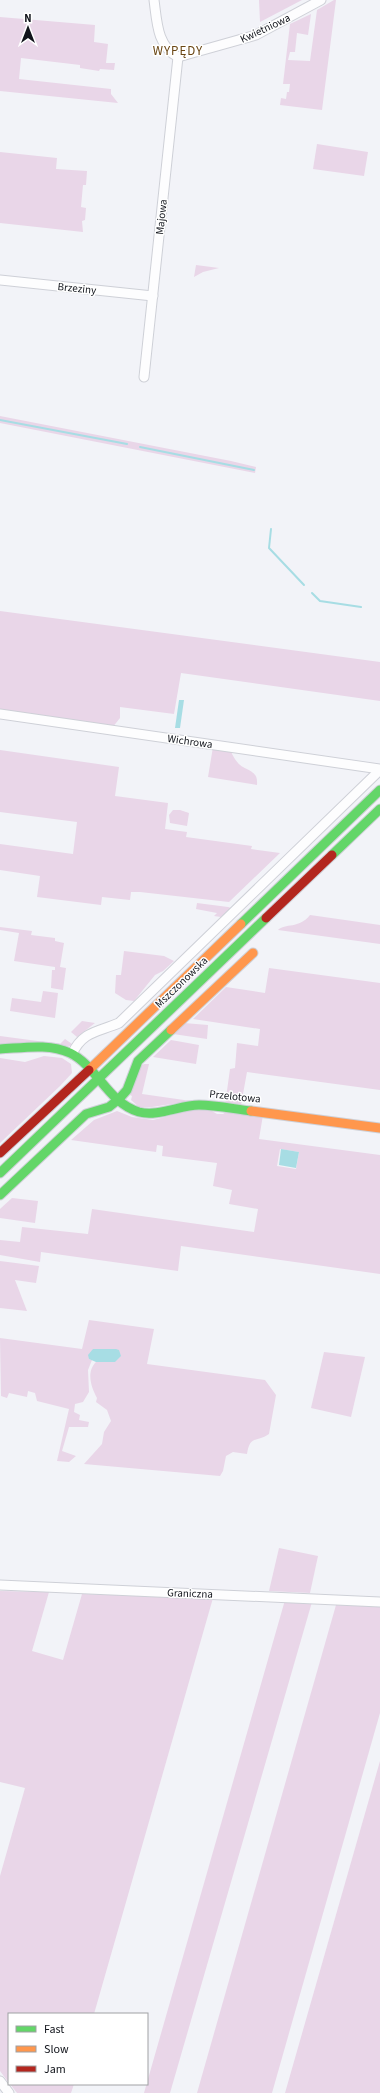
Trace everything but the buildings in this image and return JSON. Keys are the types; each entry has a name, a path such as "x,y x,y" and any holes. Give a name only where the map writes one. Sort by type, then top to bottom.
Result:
{"main road":[{"name":"Mszczonowska","path":"0,1153 380,790"},
{"name":"Mszczonowska","path":"0,1173 380,808"},
{"path":"0,1195 86,1114 109,1107 119,1099 127,1090 138,1061 253,953"},
{"path":"0,1049 54,1049 72,1054"},
{"name":"Przelotowa","path":"72,1054 119,1099 129,1107 139,1112 148,1113 201,1104 380,1128"}],"street":[{"path":"154,0 162,42 169,51 178,57"},
{"name":"Kwietniowa","path":"178,57 256,34 321,0"},
{"name":"Majowa","path":"144,376 178,57"},
{"name":"Brzeziny","path":"0,280 153,296"},
{"name":"Wichrowa","path":"0,714 380,770"},
{"path":"72,1054 76,1046 88,1034 119,1023 380,770"},
{"name":"Graniczna","path":"0,1585 380,1602"},
{"path":"0,2082 9,2093"}],"shaded area":[{"path":"259,0 302,0 260,22"},
{"path":"336,0 322,110 280,105 281,98 286,99 290,84 283,84 290,24 311,14 308,35 297,33 295,52 290,52 288,60 310,61 317,10"},
{"path":"0,17 95,25 94,42 108,44 106,63 115,63 114,70 100,69 99,71 80,68 80,65 21,58 19,79 111,89 111,94 118,103 0,91"},
{"path":"317,144 368,152 364,176 313,169"},
{"path":"0,152 57,158 56,169 87,171 86,185 83,185 81,207 86,208 85,220 82,221 83,232 0,223"},
{"path":"196,265 219,268 203,272 194,277"},
{"path":"0,416 231,461 256,467 255,473 0,423"},
{"path":"0,611 380,662 380,701 181,673 174,714 120,707 120,718 112,728 0,713"},
{"path":"213,747 231,750 233,757 239,764 255,775 257,785 208,777"},
{"path":"0,750 119,767 115,796 168,803 165,829 187,832 186,837 252,846 251,849 280,853 229,902 140,892 131,892 130,900 102,897 101,905 37,897 40,876 0,870 0,844 73,854 77,822 0,812"},
{"path":"173,810 180,810 189,813 187,826 170,823 169,815"},
{"path":"197,903 231,908 221,917 214,916 217,913 196,909"},
{"path":"310,915 380,925 380,944 278,930 297,924"},
{"path":"0,927 32,931 31,935 55,938 55,941 64,943 60,967 66,968 63,990 51,988 52,970 55,970 55,967 14,961 19,933 0,930"},
{"path":"124,951 164,956 174,961 163,971 155,975 134,1001 126,1000 115,993 116,975 121,975"},
{"path":"269,968 380,983 380,1090 247,1072 241,1105 225,1105 230,1069 235,1068 237,1043 258,1046 260,1029 193,1019 226,987 265,993"},
{"path":"43,991 58,993 55,1018 10,1011 12,998 41,1002"},
{"path":"82,1021 95,1023 77,1037 71,1032"},
{"path":"184,1023 208,1025 207,1039 173,1034"},
{"path":"0,1036 60,1044 65,1039 72,1044 70,1046 0,1044"},
{"path":"171,1040 199,1045 196,1064 153,1057"},
{"path":"44,1056 62,1058 71,1064 72,1073 0,1143 0,1058 25,1062"},
{"path":"144,1064 149,1064 142,1094 191,1101 152,1107 139,1107 131,1100 132,1096 130,1095 141,1066"},
{"path":"205,1107 217,1114 223,1114 229,1110 263,1115 259,1139 380,1155 380,1274 181,1246 178,1271 41,1252 40,1262 0,1255 0,1240 20,1242 22,1227 88,1234 92,1209 254,1232 258,1209 229,1204 232,1190 213,1186 217,1163 162,1156 163,1146 157,1145 156,1152 71,1140 94,1120 117,1111 132,1117 153,1120","holes":["280,1149 299,1152 296,1169 277,1166"]},
{"path":"12,1198 38,1201 35,1223 0,1218 0,1209"},
{"path":"0,1261 39,1266 36,1283 15,1280 27,1311 0,1308"},
{"path":"89,1320 154,1329 147,1364 265,1380 276,1395 269,1434 254,1440 248,1448 247,1454 233,1452 226,1456 223,1471 220,1476 84,1464 102,1444 104,1432 111,1421 107,1410 96,1402 97,1398 90,1380 91,1370 96,1362 109,1362 108,1349 99,1349 89,1359 92,1360 88,1370 89,1392 83,1402 75,1404 74,1412 80,1415 79,1420 89,1422 88,1427 69,1427 62,1451 76,1456 69,1462 57,1461 69,1409 37,1401 35,1393 28,1391 27,1397 9,1393 7,1398 1,1396 0,1338 82,1349"},
{"path":"324,1352 365,1357 351,1417 311,1408"},
{"path":"279,1548 318,1556 310,1593 269,1591"},
{"path":"0,1591 49,1592 32,1651 63,1660 82,1594 213,1598 94,2013 8,2013 8,2082 0,2071 0,1876 25,1788 0,1782"},
{"path":"285,1600 312,1602 170,2093 144,2093 146,2085 148,2085 148,2079"},
{"path":"336,1605 380,1606 380,1713 272,2093 197,2093"},
{"path":"380,1761 380,2093 285,2093"},
{"path":"11,2085 74,2085 71,2093 17,2093"}],"water":[{"path":"179,700 184,700 180,728 175,728"},
{"path":"281,1149 299,1152 296,1168 279,1165"},
{"path":"93,1349 116,1349 119,1350 121,1356 115,1362 96,1362 89,1359 88,1355"}],"waterway":[{"path":"0,420 127,444"},
{"path":"140,447 254,470"},
{"path":"271,529 269,548 304,585"},
{"path":"312,593 320,601 361,607"}],"traffic: fast":[{"path":"241,924 380,790"},
{"path":"332,855 380,809"},
{"path":"0,1173 266,918"},
{"path":"0,1195 86,1114 109,1107 119,1099 127,1090 138,1061 171,1030"},
{"path":"0,1049 44,1047 70,1053 88,1066 119,1101 139,1112 154,1113 199,1105 251,1111"}],"traffic: slow":[{"path":"89,1070 241,924"},
{"path":"171,1030 253,953"},
{"path":"251,1111 380,1128"}],"traffic: jam":[{"path":"266,918 332,855"},
{"path":"0,1153 89,1070"}],"district":[{"name":"WYPĘDY","path":"178,50"}]}
